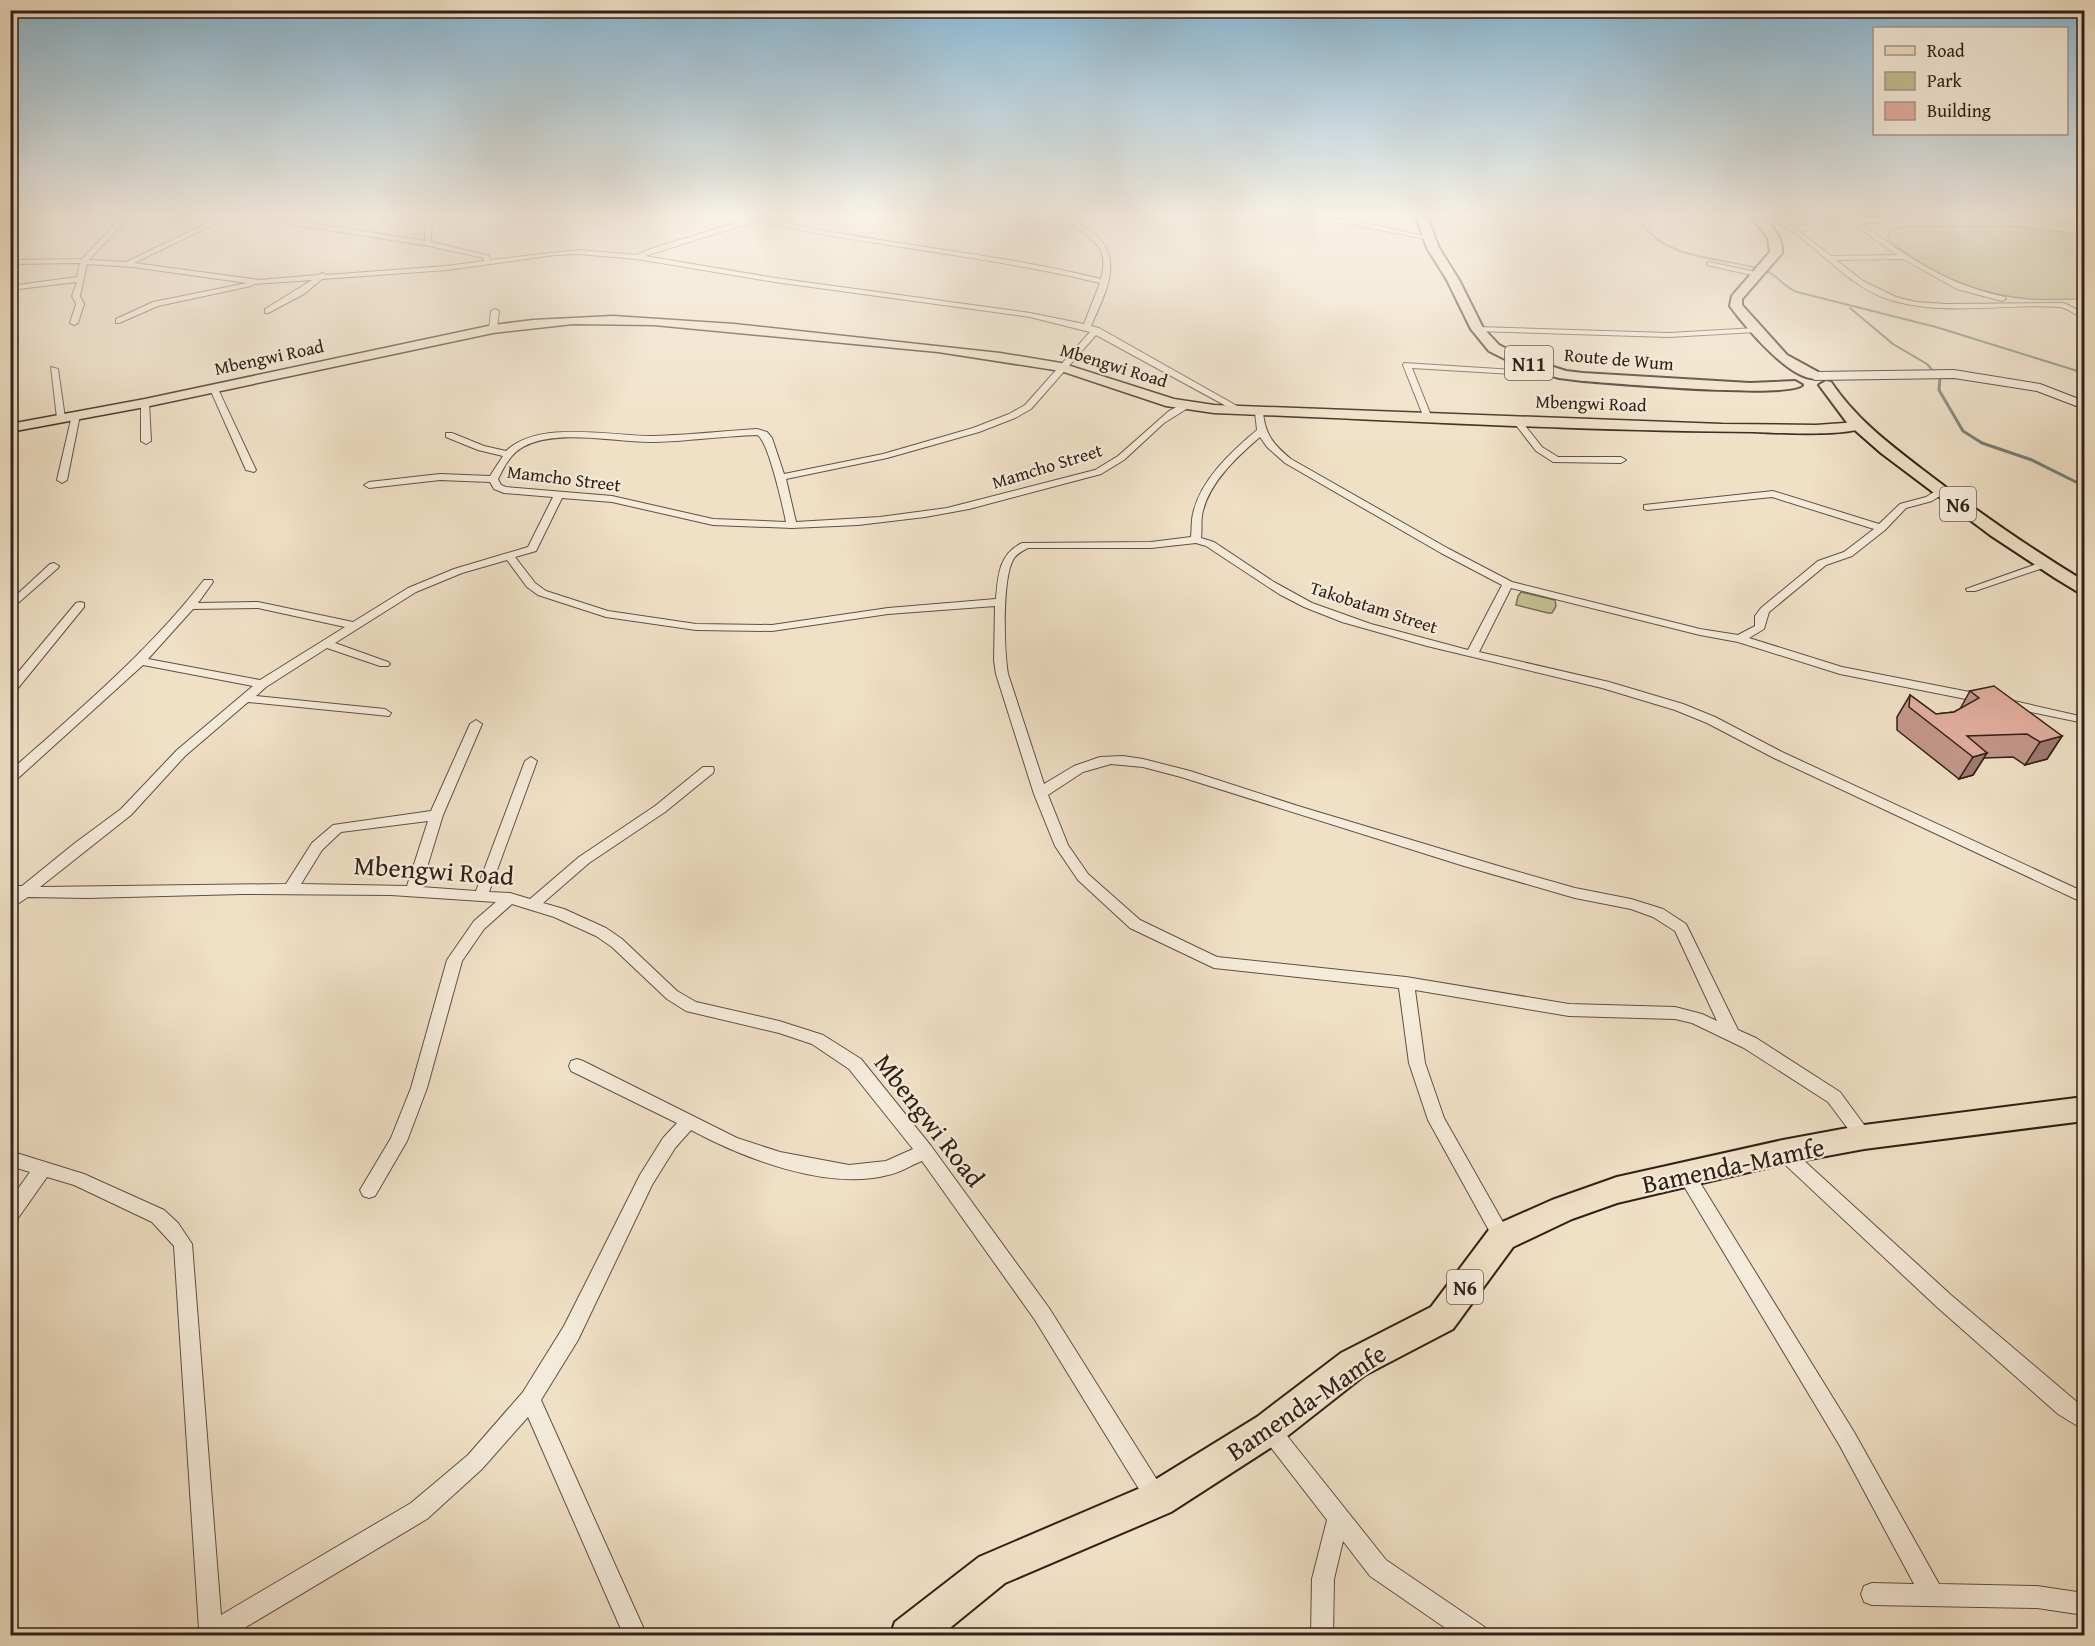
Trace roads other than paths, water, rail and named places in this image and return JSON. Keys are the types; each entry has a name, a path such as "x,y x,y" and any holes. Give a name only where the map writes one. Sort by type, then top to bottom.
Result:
{"highway":[{"name":"Route de Wum","path":"1460,294 1478,329 1494,348 1505,355 1564,375 1626,381 1716,385 1770,387 1798,385"},
{"name":"N6","path":"1740,294 1736,299 1736,306 1741,314 1782,358 1798,385 1840,408"},
{"name":"N6","path":"1782,358 1820,380 1840,408 1858,426 1940,492 2045,564 2085,588"},
{"path":"1798,385 1819,388 1820,380"},
{"name":"Bamenda-Mamfe","path":"909,1635 992,1570 1158,1499 1269,1429 1353,1364 1442,1318 1502,1237 1563,1209 1617,1190 1783,1152 1864,1137 2085,1108"}],"main road":[{"name":"Mbengwi Road","path":"10,428 146,403 531,322 598,320 655,321 921,347 1062,367 1185,406 1242,411 1722,428 1815,429 1858,426"},
{"path":"1820,380 1838,383 1857,375 1954,374 2040,388 2085,405"}],"street":[{"path":"74,323 80,304 77,294"},
{"path":"119,321 156,304 204,294"},
{"path":"268,311 298,294"},
{"path":"875,294 1030,315 1087,327 1242,411"},
{"path":"1087,327 1100,294"},
{"path":"1883,294 1894,299 1917,304 2085,305"},
{"path":"1979,294 2011,301 2064,305 2085,316"},
{"path":"493,329 495,311"},
{"path":"1478,329 1669,336 1756,330"},
{"path":"782,477 884,456 1003,420 1028,407 1096,330"},
{"path":"10,335 14,337 10,340"},
{"path":"1428,418 1407,365 1564,375"},
{"path":"54,369 61,418"},
{"path":"214,389 251,470"},
{"path":"146,403 146,441"},
{"name":"Mamcho Street","path":"792,525 782,477 771,454 767,438 764,434 757,432 655,439 548,437 526,441 508,454 493,479 497,487 504,490 612,499 712,522 792,525 867,522 915,516 992,500 1098,472 1117,462 1165,416 1185,406"},
{"path":"1259,412 1260,432 1275,451 1288,461 1445,551 1508,584 1700,632 1740,639 1840,670 1938,688 2081,720"},
{"path":"63,480 76,415"},
{"path":"1516,420 1539,450 1556,460 1621,460"},
{"path":"1260,432 1226,465 1204,497 1198,512 1196,540 1151,545 1026,545 1017,548 1006,563 1001,602 1002,674 1041,794 1062,846 1083,877 1135,924 1214,962 1406,983 1569,1010 1675,1013 1696,1018 1732,1035 1834,1097 1864,1137"},
{"path":"448,435 481,448 508,454"},
{"path":"369,485 440,477 493,479"},
{"path":"1740,639 1760,627 1761,616 1765,610 1822,563 1848,554 1881,528 1903,506 1940,492"},
{"path":"10,904 18,891 126,812 181,753 262,684 393,600 422,585 458,571 529,550 534,546 560,493"},
{"path":"1647,507 1773,494 1881,528"},
{"name":"Takobatam Street","path":"1196,540 1210,544 1286,593 1309,605 1372,626 1472,654 1605,685 1701,716 2085,898"},
{"path":"509,556 531,585 542,593 606,614 696,627 772,628 888,611 1001,602"},
{"path":"1971,589 2045,564"},
{"path":"10,607 54,566"},
{"path":"10,778 142,661 191,606 208,582"},
{"path":"1472,654 1508,584"},
{"path":"10,690 80,605"},
{"path":"191,606 258,605 354,626"},
{"path":"325,644 384,664"},
{"path":"142,661 262,684"},
{"path":"244,698 385,713"},
{"path":"413,890 436,815 476,724"},
{"path":"1041,794 1058,779 1084,766 1111,760 1123,760 1180,773 1386,838 1577,893 1657,912 1681,928 1732,1035"},
{"path":"481,895 531,761"},
{"path":"533,904 584,860 660,809 708,770"},
{"path":"291,888 318,844 327,834 338,828 436,815"},
{"name":"Mbengwi Road","path":"18,891 87,893 291,888 413,890 510,898 533,904 601,932 617,943 672,995 692,1007 779,1027 817,1039 855,1064 925,1151 1042,1314 1158,1499"},
{"path":"369,1190 398,1141 419,1088 455,960 479,925 510,898"},
{"path":"1406,983 1417,1063 1436,1120 1502,1237"},
{"path":"577,1066 731,1143 780,1160 849,1173 888,1168 925,1151"},
{"path":"10,1158 78,1179 158,1216 183,1244 209,1635 419,1510 475,1462 530,1399 571,1333 646,1180 669,1143 689,1121"},
{"path":"1783,1152 1944,1301 2065,1407 2085,1419"},
{"path":"10,1215 44,1167"},
{"path":"1686,1173 1847,1439 1932,1594"},
{"path":"530,1399 636,1635"},
{"path":"1269,1429 1378,1568 1478,1635"},
{"path":"1322,1635 1323,1579 1338,1519"},
{"path":"1872,1594 2037,1597 2085,1604"}],"waterway":[{"path":"1804,294 1936,327 2084,373"},
{"path":"1850,308 1893,344 1927,364 1940,379"},
{"path":"1940,379 1939,390 1963,431 1982,443 2032,460 2084,486"}]}
